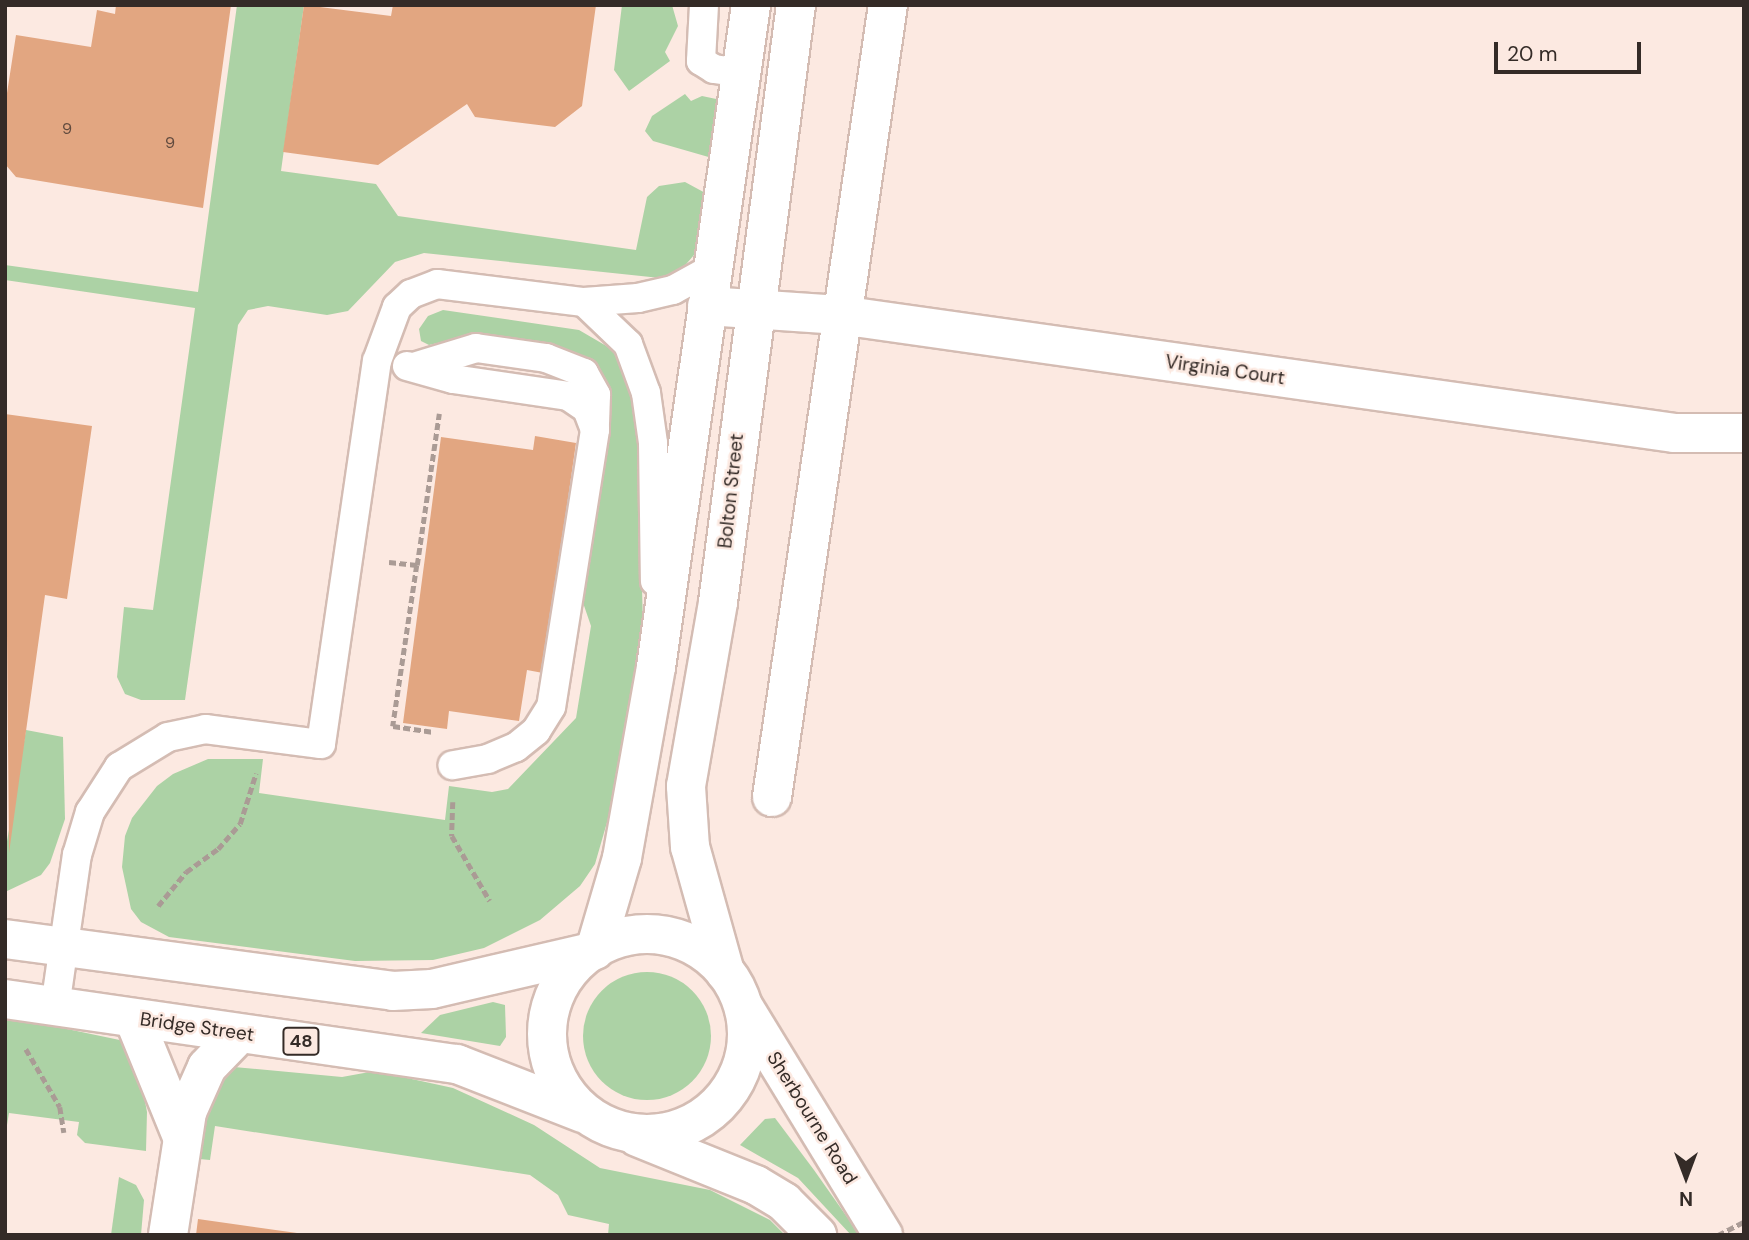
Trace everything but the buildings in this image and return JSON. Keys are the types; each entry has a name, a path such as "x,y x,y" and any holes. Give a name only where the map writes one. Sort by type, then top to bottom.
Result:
{"main road":[{"path":"591,952 622,858 656,667 751,5"},
{"name":"Bolton Street","path":"733,987 690,847 686,786 718,602 796,5"},
{"path":"772,797 840,315 888,5"},
{"name":"Virginia Court","path":"709,287 755,308 840,315 1674,433 1744,433"},
{"name":"48","path":"5,939 393,991 432,989 591,952 636,935 670,937 701,950 733,987 746,1047 740,1070 720,1103 690,1125 672,1131 645,1134 603,1123"},
{"name":"48","path":"591,952 568,972 555,993 546,1026 549,1060 564,1091 603,1123 715,1164 756,1185 784,1202 817,1235"},
{"name":"Sherbourne Road","path":"733,987 883,1235"},
{"name":"Bridge Street","path":"5,999 457,1064 603,1123"},
{"path":"134,1019 181,1134"},
{"path":"168,1235 181,1134 198,1082 239,1034"}],"lane":[{"path":"704,5 701,61 714,69 741,73"},
{"path":"55,1007 63,945 90,812 119,767 150,745 185,732 262,734 321,744 377,361 397,307 422,287 464,285 584,302 709,287"},
{"path":"584,302 628,344 646,393 653,443 656,667"},
{"path":"414,367 476,348 560,361 593,383 598,409 551,707 536,731 516,747 488,759 453,765"},
{"path":"377,361 414,367 444,376 568,396 587,409 595,430"}],"path":[{"path":"444,376 393,726 451,734 452,836 490,901"},
{"path":"349,556 417,565"},
{"path":"158,906 186,872 218,849 240,824 254,788 262,734"},
{"path":"21,1039 60,1107 64,1133"},
{"path":"1718,1235 1744,1222"}],"green space":[{"path":"237,5 304,5 281,171 376,184 398,216 636,250 647,197 659,186 685,182 709,195 702,241 694,255 681,270 660,278 424,253 395,262 348,311 327,315 268,306 248,310 238,325 185,700 141,700 125,694 117,677 124,607 153,610 195,308 5,280 5,265 198,292"},
{"path":"622,5 672,5 678,26 665,52 670,61 629,91 614,70"},
{"path":"685,94 691,101 702,96 721,100 712,158 653,141 645,131 652,116"},
{"path":"443,310 579,330 615,351 629,376 638,445 644,660 625,760 595,864 580,886 540,920 484,948 433,960 355,961 169,937 141,922 131,909 122,867 125,836 132,818 157,786 173,774 208,759 263,759 259,793 445,820 449,786 492,792 508,789 576,718 591,626 580,594 607,389 604,378 578,354 550,346 460,338 429,345 421,341 419,329 428,316"},
{"path":"26,730 63,737 65,819 50,863 41,875 5,892 5,853"},
{"path":"647,972 671,977 692,991 706,1012 711,1036 706,1060 692,1081 671,1095 647,1100 623,1095 602,1081 588,1060 583,1036 588,1012 602,991 623,977"},
{"path":"493,1002 505,1005 506,1037 500,1046 421,1033 440,1015"},
{"path":"5,1016 134,1043 147,1112 146,1151 85,1143 77,1135 79,1122 9,1113 5,1137"},
{"path":"234,1067 342,1077 375,1071 453,1088 534,1125 600,1168 710,1190 770,1220 785,1235 608,1235 609,1224 568,1215 558,1195 530,1175 215,1126 210,1160 199,1159 207,1108 223,1073"},
{"path":"775,1118 859,1234 851,1235 798,1178 740,1145 765,1119"},
{"path":"119,1177 136,1185 144,1200 141,1235 111,1235"}]}
